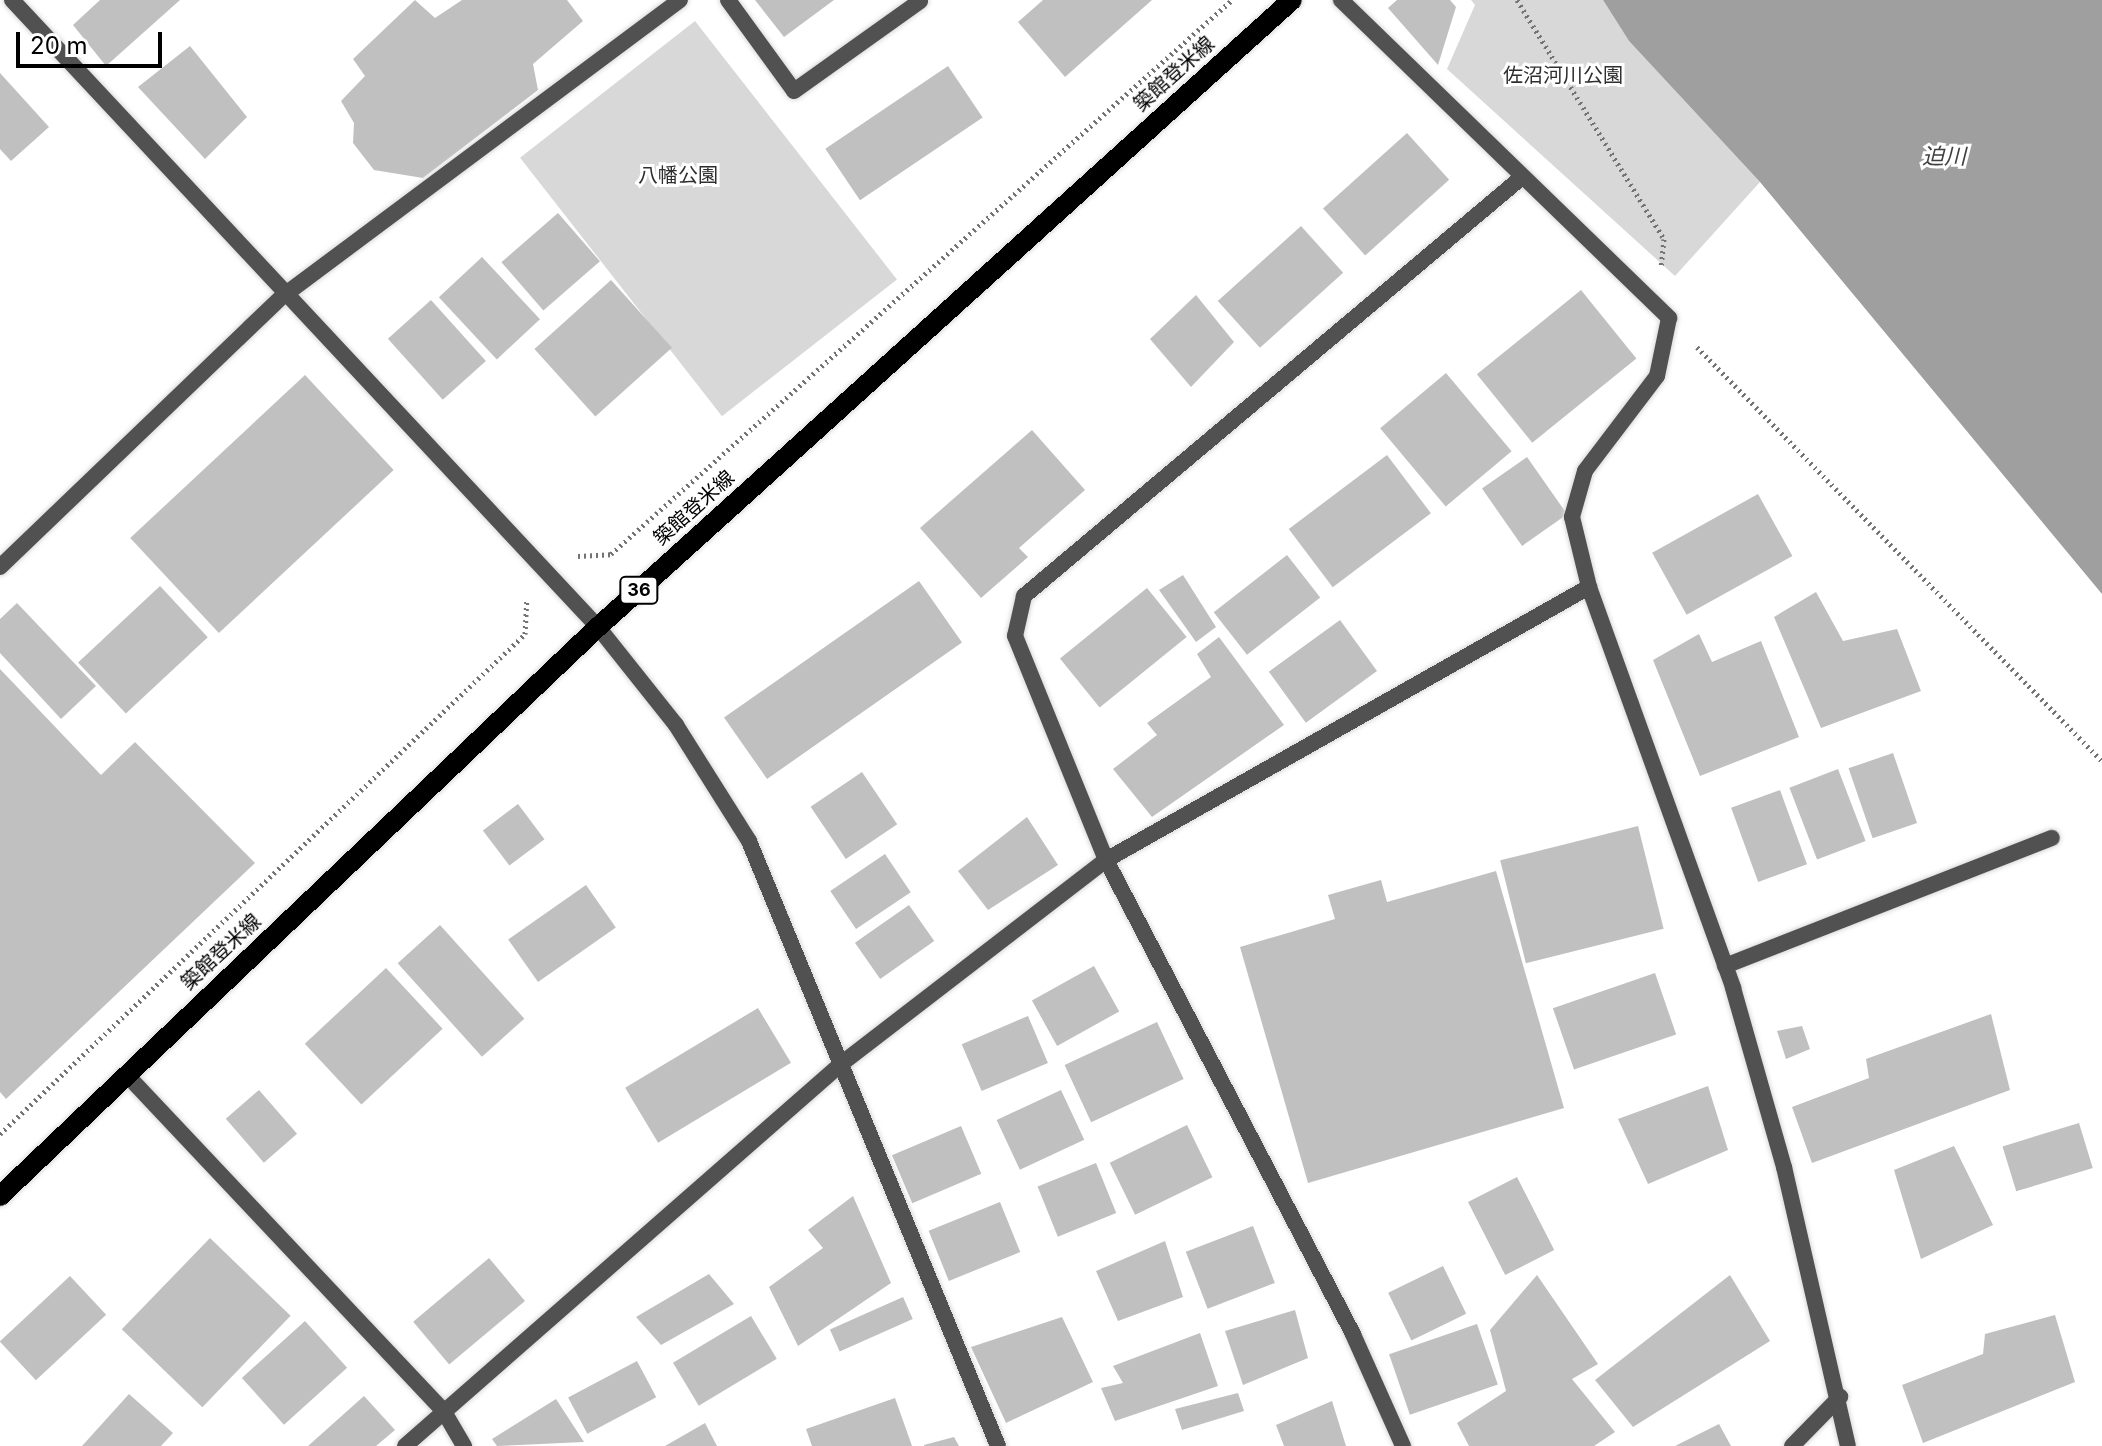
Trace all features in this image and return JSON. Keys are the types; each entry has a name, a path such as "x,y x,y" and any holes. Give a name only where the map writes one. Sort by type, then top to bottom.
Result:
{"main road":[{"name":"築館登米線","path":"0,1196 598,627 1292,0"}],"street":[{"path":"12,0 283,296 548,578 598,627 676,725 749,841 998,1446"},
{"path":"0,567 283,296 680,0"},
{"path":"728,0 794,91 920,1"},
{"path":"1341,0 1521,178 1664,312 1657,376 1575,492 1572,517 1589,587 1725,966 1784,1167 1840,1397 1848,1446"},
{"path":"1403,1446 1353,1334 1106,860 1015,636 1024,596 1521,178"},
{"path":"405,1446 841,1064 1106,860 1589,587"},
{"path":"1725,966 2052,838"},
{"path":"126,1074 443,1410 464,1446"},
{"path":"1792,1446 1840,1397"}],"path":[{"path":"0,1134 525,634 527,598 570,557 611,554 1232,0"},
{"path":"1517,0 1664,239 1664,312 2102,761"}],"green space":[{"name":"佐沼河川公園","path":"1471,0 1603,0 1629,41 1760,182 1675,276 1447,69 1475,5"},
{"name":"八幡公園","path":"695,21 897,279 722,416 520,158"}],"water":[{"name":"迫川","path":"1603,0 2102,0 2102,594 1760,182 1629,41"}],"building":[{"path":"100,0 180,0 106,66 73,25"},
{"path":"415,0 435,18 462,0 567,0 583,21 533,64 538,90 423,178 374,170 353,143 354,123 341,101 365,76 353,59"},
{"path":"755,0 834,0 784,37"},
{"path":"1043,0 1152,0 1065,77 1018,22"},
{"path":"1397,0 1450,0 1456,7 1438,65 1388,8"},
{"path":"190,46 247,117 205,159 138,87"},
{"path":"948,66 983,117 860,200 825,149"},
{"path":"0,73 49,127 11,161 0,149"},
{"path":"1407,133 1449,180 1365,255 1323,209"},
{"path":"558,213 600,261 543,311 501,262"},
{"path":"1301,226 1343,273 1260,348 1218,301"},
{"path":"482,257 540,319 497,359 439,297"},
{"path":"611,280 672,348 595,417 534,349"},
{"path":"1581,290 1636,358 1532,443 1477,374"},
{"path":"1196,295 1234,342 1191,387 1150,339"},
{"path":"431,300 486,361 443,400 388,339"},
{"path":"1446,373 1512,451 1446,506 1380,428"},
{"path":"305,375 394,470 219,633 130,538"},
{"path":"1032,430 1085,490 1019,548 1028,557 981,598 920,528"},
{"path":"1387,455 1431,513 1333,587 1289,529"},
{"path":"1527,457 1567,514 1522,546 1482,489"},
{"path":"1758,494 1792,556 1687,615 1652,553"},
{"path":"1287,555 1320,598 1247,655 1214,612"},
{"path":"1183,575 1216,627 1196,642 1159,590"},
{"path":"919,581 962,642 767,779 724,718"},
{"path":"160,586 208,637 126,714 78,662"},
{"path":"1147,588 1187,637 1100,707 1060,658"},
{"path":"1816,592 1843,641 1897,629 1921,691 1821,728 1774,617"},
{"path":"17,603 96,686 61,719 0,653 0,619"},
{"path":"1340,620 1377,671 1306,723 1269,672"},
{"path":"1699,634 1712,662 1761,641 1799,737 1700,776 1653,660"},
{"path":"1219,637 1284,725 1152,817 1113,769 1157,735 1147,723 1211,677 1197,654"},
{"path":"0,669 101,775 135,742 255,863 6,1099 0,1092"},
{"path":"1893,753 1917,823 1873,838 1849,768"},
{"path":"1838,769 1866,841 1817,860 1789,788"},
{"path":"862,772 897,824 846,859 811,807"},
{"path":"1780,790 1807,864 1758,882 1731,808"},
{"path":"518,804 544,839 509,866 483,830"},
{"path":"1027,817 1058,865 988,910 958,871"},
{"path":"1638,826 1664,929 1526,963 1500,860"},
{"path":"885,854 911,892 856,929 830,891"},
{"path":"1496,871 1564,1108 1308,1183 1240,947 1335,919 1328,895 1381,880 1387,902"},
{"path":"586,885 616,928 538,982 508,939"},
{"path":"909,905 934,941 880,979 855,943"},
{"path":"440,925 524,1019 482,1057 398,963"},
{"path":"1094,966 1119,1011 1057,1046 1032,1000"},
{"path":"386,968 443,1029 361,1104 305,1044"},
{"path":"1655,973 1676,1034 1574,1070 1553,1008"},
{"path":"758,1008 791,1063 658,1143 625,1088"},
{"path":"1991,1014 2010,1090 1812,1163 1792,1107 1869,1078 1866,1059"},
{"path":"1028,1016 1048,1063 982,1091 962,1044"},
{"path":"1157,1022 1184,1079 1091,1122 1065,1065"},
{"path":"1802,1026 1810,1049 1786,1059 1777,1031"},
{"path":"1708,1086 1728,1150 1648,1184 1618,1119"},
{"path":"259,1090 297,1134 264,1163 226,1119"},
{"path":"1061,1090 1084,1140 1020,1170 997,1120"},
{"path":"2079,1123 2093,1168 2016,1191 2002,1146"},
{"path":"1187,1125 1212,1177 1135,1215 1110,1163"},
{"path":"961,1126 981,1174 912,1203 892,1155"},
{"path":"1954,1146 1993,1225 1921,1259 1894,1170"},
{"path":"1096,1163 1116,1213 1058,1237 1038,1187"},
{"path":"1517,1177 1554,1250 1505,1275 1468,1202"},
{"path":"853,1196 891,1283 798,1346 769,1287 823,1248 808,1230"},
{"path":"1000,1202 1020,1252 949,1281 929,1231"},
{"path":"1253,1226 1275,1283 1208,1309 1186,1252"},
{"path":"210,1238 291,1316 202,1407 122,1329"},
{"path":"1165,1241 1183,1297 1118,1321 1096,1271"},
{"path":"489,1258 525,1301 449,1365 413,1322"},
{"path":"1443,1266 1466,1314 1411,1340 1388,1293"},
{"path":"709,1274 734,1304 661,1345 636,1317"},
{"path":"1537,1275 1598,1364 1572,1379 1615,1432 1594,1446 1469,1446 1457,1423 1506,1391 1490,1330"},
{"path":"1730,1275 1770,1341 1633,1427 1595,1380"},
{"path":"70,1276 106,1315 36,1380 0,1341"},
{"path":"903,1297 913,1319 840,1351 830,1330"},
{"path":"1295,1310 1308,1358 1243,1385 1225,1331"},
{"path":"2055,1315 2075,1382 1923,1443 1902,1385 1983,1354 1985,1334"},
{"path":"751,1316 777,1359 699,1406 673,1363"},
{"path":"1062,1317 1093,1382 1006,1423 971,1347"},
{"path":"305,1321 347,1368 284,1425 242,1378"},
{"path":"1477,1324 1498,1385 1410,1415 1389,1354"},
{"path":"1200,1333 1218,1386 1115,1421 1101,1388 1123,1383 1113,1366"},
{"path":"637,1361 656,1397 587,1434 568,1398"},
{"path":"1238,1393 1244,1411 1182,1430 1175,1409"},
{"path":"129,1394 173,1433 161,1446 82,1446"},
{"path":"364,1396 395,1430 376,1446 308,1446"},
{"path":"895,1398 912,1446 812,1446 806,1429"},
{"path":"556,1399 584,1442 497,1446 492,1439"},
{"path":"1332,1401 1346,1446 1284,1446 1276,1425"},
{"path":"705,1423 717,1446 665,1446"},
{"path":"1719,1424 1731,1446 1675,1446"},
{"path":"954,1437 959,1446 924,1446 924,1445"}]}
